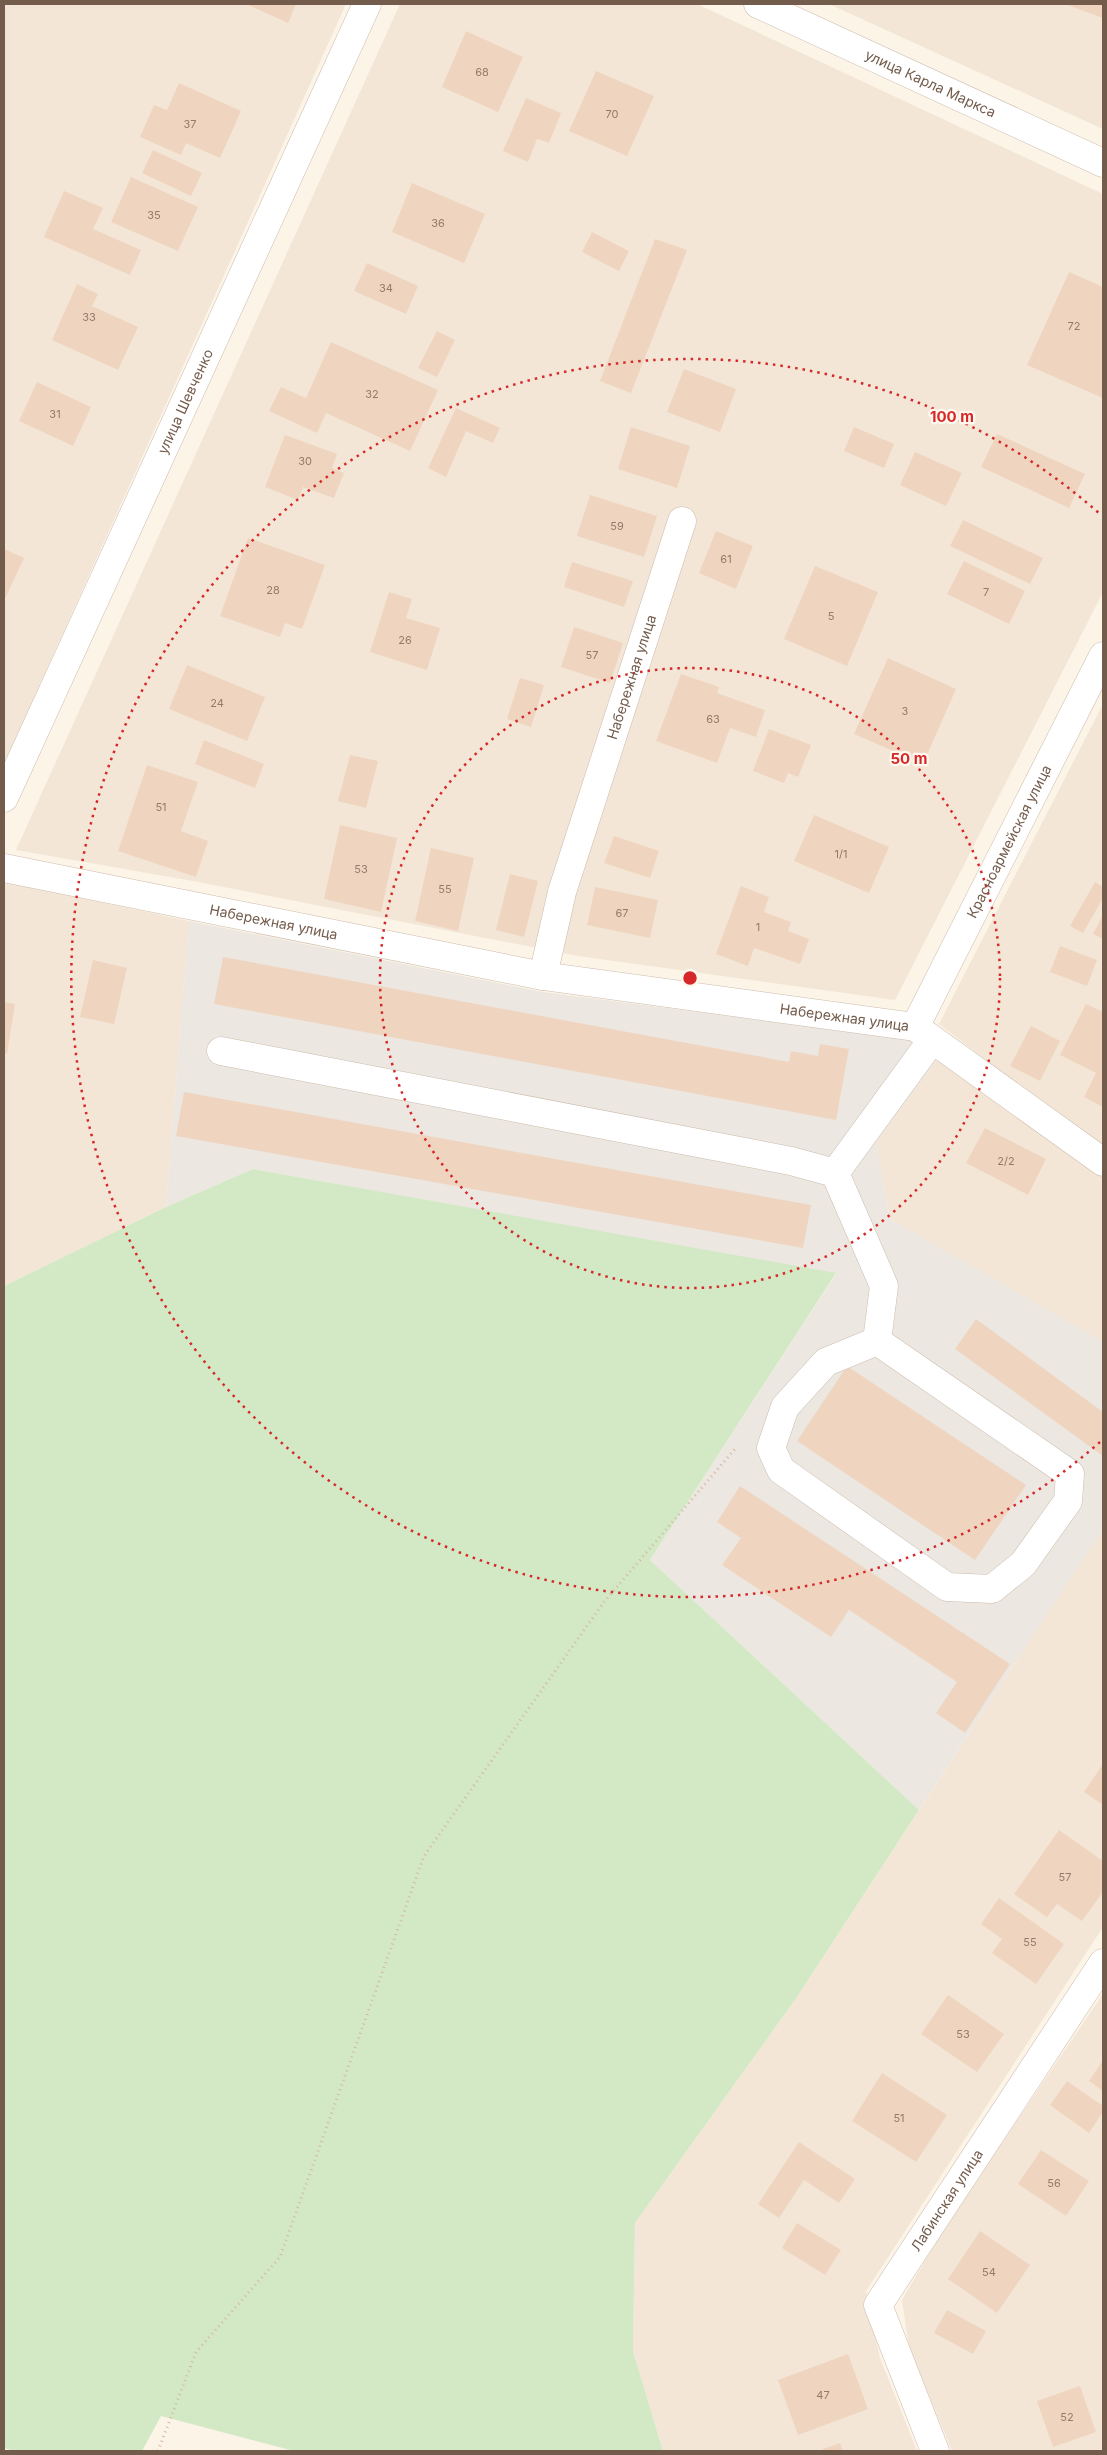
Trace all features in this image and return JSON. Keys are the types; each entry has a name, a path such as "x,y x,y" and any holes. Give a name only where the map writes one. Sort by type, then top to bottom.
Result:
{"street":[{"name":"улица Шевченко","path":"4,798 367,4"},
{"name":"улица Карла Маркса","path":"758,4 1103,163"},
{"name":"Набережная улица","path":"543,976 562,892 682,521"},
{"name":"Красноармейская улица","path":"835,1173 924,1033 1103,656"},
{"name":"Набережная улица","path":"4,868 543,976 924,1033 1103,1162"},
{"path":"221,1051 791,1161 835,1173 884,1286 877,1341"},
{"path":"877,1341 1070,1474 1068,1501 1023,1564 992,1589 947,1587 781,1470 771,1448 785,1407 826,1362 877,1341"},
{"name":"Лабинская улица","path":"935,2451 878,2305 1103,1963"}],"path":[{"path":"158,2451 196,2352 280,2257 424,1856 604,1602 740,1444 778,1427"}],"shaded area":[{"path":"4,4 346,4 4,764"},
{"path":"400,4 697,4 1103,194 1103,592 895,1000 578,956 193,881 16,850"},
{"path":"829,4 1103,4 1103,129"},
{"path":"1103,704 1103,1149 939,1024"},
{"path":"5,882 189,921 166,1207 4,1286"},
{"path":"189,921 543,992 913,1040 936,1061 876,1143 890,1219 1103,1342 1103,1529 919,1810 650,1560 836,1274 253,1169 166,1207"},
{"path":"936,1061 948,1063 1103,1176 1103,1342 890,1219 876,1143"},
{"path":"1103,1529 1103,1927 866,2291 880,2358 917,2451 663,2451 633,2351 635,2223 797,1997"},
{"path":"1103,1994 1103,2451 952,2451 909,2347 902,2300 944,2228"}],"green space":[{"path":"253,1169 836,1273 650,1560 919,1810 797,1997 635,2223 633,2351 663,2451 294,2451 161,2416 142,2451 14,2451 4,2448 4,1286 166,1207"}],"building":[{"path":"246,4 296,4 288,23"},
{"path":"1065,4 1103,4 1103,18"},
{"path":"466,31 523,57 498,112 442,87"},
{"path":"596,71 654,96 627,156 569,131"},
{"path":"179,83 241,111 220,158 186,143 181,155 140,137 154,105 167,110"},
{"path":"526,98 561,113 549,143 537,139 528,162 503,151"},
{"path":"153,150 202,173 191,196 142,173"},
{"path":"131,177 198,207 178,251 111,222"},
{"path":"412,183 485,214 464,263 392,232"},
{"path":"64,191 103,208 93,229 141,250 130,275 44,237"},
{"path":"592,232 629,251 619,271 582,252"},
{"path":"655,239 687,250 631,393 600,381"},
{"path":"367,263 418,286 406,314 354,291"},
{"path":"1069,272 1103,287 1103,398 1027,365"},
{"path":"77,284 98,294 92,306 138,327 118,370 52,340"},
{"path":"437,331 455,340 437,377 418,368"},
{"path":"331,342 438,390 410,451 326,413 317,433 269,411 281,387 306,398"},
{"path":"684,369 736,389 720,432 667,412"},
{"path":"37,382 91,407 73,446 19,421"},
{"path":"456,408 500,428 493,443 466,431 446,477 428,468"},
{"path":"631,427 690,446 677,488 618,469"},
{"path":"854,427 894,444 884,468 844,451"},
{"path":"997,434 1085,474 1069,508 981,467"},
{"path":"285,435 337,454 332,468 344,473 334,498 303,487 298,500 265,487"},
{"path":"915,452 962,473 946,506 900,485"},
{"path":"590,495 657,516 644,557 577,536"},
{"path":"963,520 1043,558 1030,584 950,546"},
{"path":"716,531 753,546 736,589 699,573"},
{"path":"248,538 325,565 302,629 285,623 280,637 220,616"},
{"path":"4,549 24,558 4,601"},
{"path":"964,561 1025,591 1009,624 947,594"},
{"path":"572,562 633,581 624,607 564,587"},
{"path":"815,566 878,592 847,666 784,639"},
{"path":"389,592 412,599 406,618 440,628 427,670 370,652"},
{"path":"574,627 623,643 610,683 561,667"},
{"path":"888,658 956,689 923,764 854,734"},
{"path":"187,665 265,697 247,741 169,709"},
{"path":"681,674 719,687 717,693 765,710 756,737 730,728 717,763 656,741"},
{"path":"520,678 544,685 531,727 507,719"},
{"path":"769,729 811,745 798,777 788,773 784,783 753,771"},
{"path":"204,740 264,764 255,788 195,764"},
{"path":"350,755 378,761 366,808 338,801"},
{"path":"147,765 198,782 181,831 208,841 196,877 118,851"},
{"path":"814,815 889,847 869,893 794,861"},
{"path":"340,825 397,838 381,912 324,899"},
{"path":"614,836 659,851 650,878 604,863"},
{"path":"431,848 474,858 458,931 415,921"},
{"path":"510,874 538,881 524,937 496,930"},
{"path":"1095,882 1103,887 1103,898 1083,933 1070,926"},
{"path":"741,886 769,897 764,912 791,922 788,931 809,939 800,964 754,948 748,966 716,954"},
{"path":"595,887 658,900 650,938 587,925"},
{"path":"1103,915 1103,939 1093,934"},
{"path":"1060,946 1097,960 1087,986 1050,972"},
{"path":"223,957 789,1062 791,1051 818,1056 820,1044 849,1049 836,1120 214,1004"},
{"path":"93,960 127,968 114,1024 80,1017"},
{"path":"4,1002 15,1004 7,1054 4,1053"},
{"path":"1086,1004 1103,1012 1103,1107 1084,1097 1096,1073 1060,1055"},
{"path":"1031,1026 1060,1041 1040,1081 1010,1066"},
{"path":"184,1092 811,1205 803,1248 176,1136"},
{"path":"985,1128 1046,1159 1028,1195 966,1163"},
{"path":"976,1319 1103,1412 1103,1456 955,1349"},
{"path":"847,1366 1026,1485 975,1560 797,1441"},
{"path":"740,1486 1010,1664 965,1733 936,1713 957,1682 849,1610 831,1637 722,1565 741,1538 717,1522"},
{"path":"1103,1764 1103,1805 1084,1792"},
{"path":"1059,1830 1103,1861 1103,1892 1082,1921 1057,1904 1047,1917 1014,1894"},
{"path":"999,1898 1064,1944 1036,1984 992,1953 1002,1939 981,1924"},
{"path":"948,1995 1004,2034 977,2072 921,2034"},
{"path":"1103,2060 1103,2091 1089,2081"},
{"path":"882,2073 947,2115 916,2162 852,2121"},
{"path":"1067,2081 1103,2106 1103,2112 1089,2133 1050,2105"},
{"path":"799,2142 855,2179 839,2203 804,2180 779,2218 758,2204"},
{"path":"1041,2150 1089,2181 1066,2216 1018,2184"},
{"path":"797,2223 841,2250 825,2275 782,2248"},
{"path":"980,2231 1030,2265 997,2313 948,2279"},
{"path":"947,2310 986,2331 973,2354 934,2333"},
{"path":"848,2354 868,2409 798,2435 778,2380"},
{"path":"1080,2386 1096,2432 1053,2447 1037,2401"},
{"path":"840,2443 843,2451 818,2451"}]}
